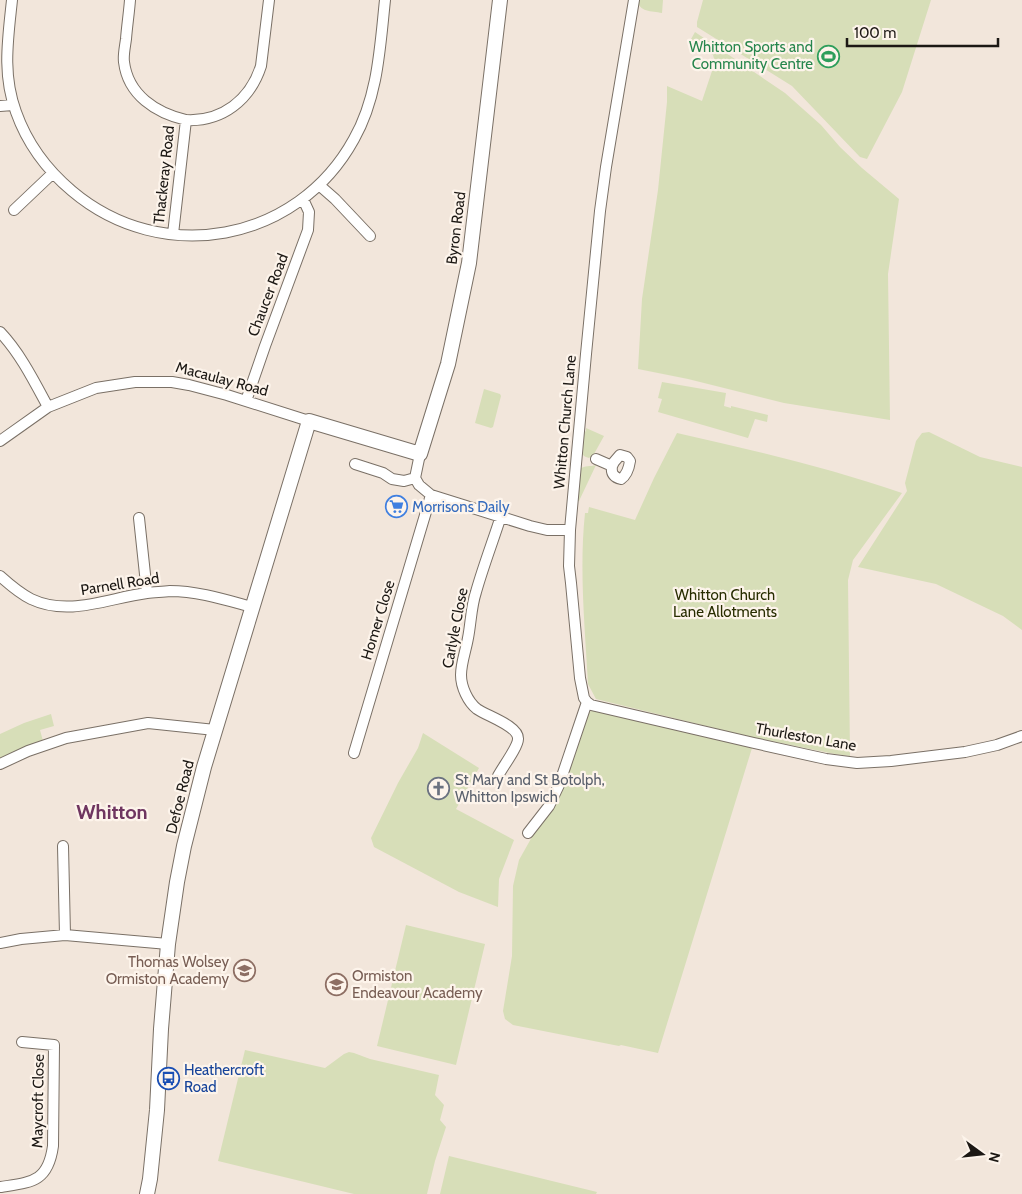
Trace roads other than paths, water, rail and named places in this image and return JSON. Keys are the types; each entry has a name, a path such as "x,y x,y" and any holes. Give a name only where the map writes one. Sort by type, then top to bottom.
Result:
{"street":[{"path":"12,0 7,67 9,86 21,125 30,142 53,174 84,200 120,221 145,230 173,234 205,235 254,225 290,208 319,185 339,162 350,146 368,108 375,83 385,0"},
{"name":"Thackeray Road","path":"130,0 124,55 127,75 138,95 148,104 161,112 186,120 203,119 220,114 236,104 249,92 261,66 269,0"},
{"name":"Byron Road","path":"420,454 448,364 468,263 500,0"},
{"name":"Whitton Church Lane","path":"587,702 584,698 580,678 571,583 570,530 600,211 634,0"},
{"path":"0,106 14,104"},
{"name":"Thackeray Road","path":"173,234 186,120"},
{"path":"14,210 53,174"},
{"path":"319,185 370,236"},
{"name":"Chaucer Road","path":"246,401 308,230 309,212 303,199"},
{"path":"0,332 7,339 26,368 48,407"},
{"name":"Macaulay Road","path":"0,441 48,407 96,388 141,381 172,382 199,388 420,454"},
{"name":"Defoe Road","path":"147,1194 157,1110 168,944 184,846 204,766 310,421"},
{"path":"420,454 415,478 419,485 431,495 530,526 547,530 570,530"},
{"path":"596,459 612,466"},
{"path":"355,464 383,473 392,479 404,481 415,478"},
{"name":"Homer Close","path":"354,753 431,495"},
{"name":"Carlyle Close","path":"498,776 517,744 519,737 512,727 475,707 466,694 461,676 476,593 501,516"},
{"path":"139,518 147,592"},
{"name":"Parnell Road","path":"0,576 12,587 29,598 45,604 62,606 86,605 147,592 172,591 196,593 252,607"},
{"path":"528,833 549,806 559,785 587,702"},
{"name":"Thurleston Lane","path":"587,702 591,705 754,743 826,759 857,763 965,752 997,745 1022,736"},
{"path":"0,764 59,740 148,723 215,730"},
{"path":"64,846 65,935"},
{"path":"0,943 65,935 168,944"},
{"name":"Maycroft Close","path":"1,1188 33,1181 45,1170 52,1155 54,1045 22,1042"}],"place":[{"name":"Whitton Sports and Community Centre","path":"829,56"},
{"name":"Morrisons Daily","path":"396,507"},
{"name":"St Mary and St Botolph, Whitton Ipswich","path":"439,789"},
{"name":"Thomas Wolsey Ormiston Academy","path":"245,971"},
{"name":"Ormiston Endeavour Academy","path":"336,985"},
{"name":"Heathercroft Road","path":"168,1079"}],"district":[{"name":"Whitton","path":"112,812"}],"park label":[{"name":"Whitton Church Lane Allotments","path":"725,604"}]}
